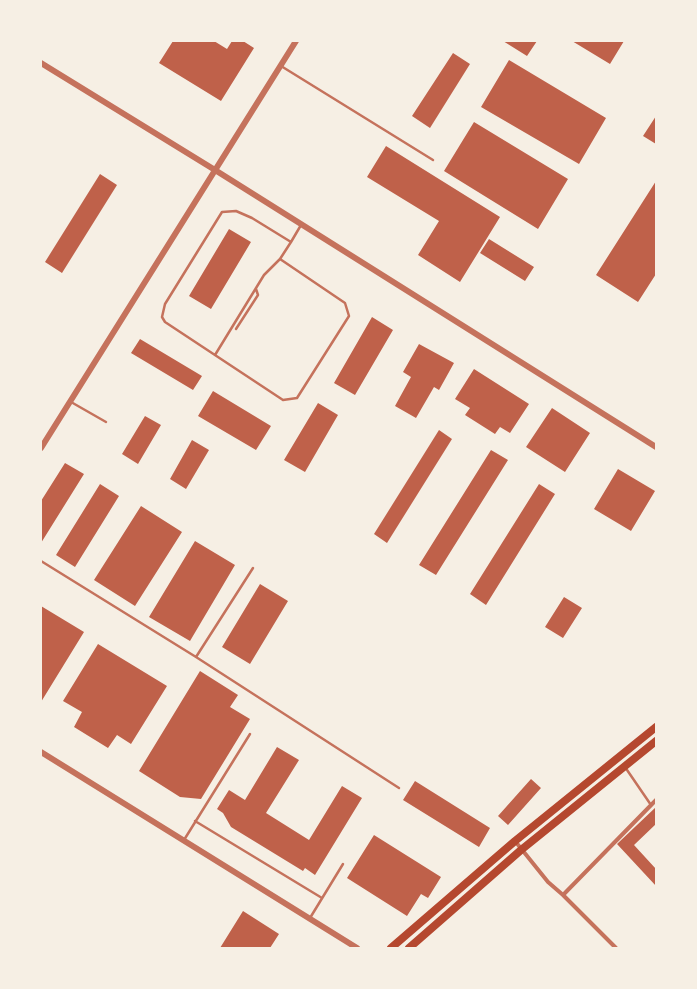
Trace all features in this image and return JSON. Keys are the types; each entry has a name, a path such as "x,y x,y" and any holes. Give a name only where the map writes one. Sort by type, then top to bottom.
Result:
{"main road":[{"path":"391,948 515,841 656,727"},
{"path":"409,948 521,850 656,741"}],"street":[{"path":"41,448 296,41"},
{"path":"41,62 656,447"},
{"path":"41,752 358,948"},
{"path":"563,895 656,800"},
{"path":"515,841 548,882 616,948"}],"lane":[{"path":"280,65 433,160"},
{"path":"280,259 345,303 349,316 298,398 283,400 165,322 162,317 165,304 222,212 236,211 241,213 291,242"},
{"path":"214,355 264,275 280,259 301,224"},
{"path":"236,329 258,295 255,289"},
{"path":"70,402 106,422"},
{"path":"41,561 196,657 399,788"},
{"path":"196,657 253,568"},
{"path":"183,840 250,734"},
{"path":"624,766 651,804"},
{"path":"195,821 322,898"},
{"path":"310,919 343,864"}],"building":[{"path":"173,41 214,41 227,49 232,41 243,41 254,48 221,101 159,63"},
{"path":"503,41 537,41 527,56"},
{"path":"572,41 624,41 610,64"},
{"path":"453,53 470,64 430,128 412,116"},
{"path":"509,60 606,118 579,164 481,107"},
{"path":"656,116 656,144 643,136"},
{"path":"474,122 568,179 538,229 444,171"},
{"path":"386,146 500,217 460,282 418,255 439,221 367,177"},
{"path":"100,174 117,185 62,273 45,262"},
{"path":"656,181 656,274 638,302 596,275"},
{"path":"229,229 251,242 211,309 189,296"},
{"path":"489,239 534,267 525,281 480,253"},
{"path":"372,317 393,330 355,395 334,383"},
{"path":"140,339 202,376 193,390 131,353"},
{"path":"419,344 454,363 439,390 434,387 416,418 395,406 411,377 403,372"},
{"path":"474,369 529,404 510,433 500,427 495,434 465,415 470,408 455,399"},
{"path":"213,391 271,426 256,450 198,416"},
{"path":"318,403 338,415 305,472 284,460"},
{"path":"552,408 590,433 565,472 526,447"},
{"path":"145,416 161,425 138,464 122,454"},
{"path":"439,430 452,439 387,543 374,534"},
{"path":"192,440 209,450 186,489 170,479"},
{"path":"491,450 508,460 436,575 419,565"},
{"path":"65,463 84,474 41,543 41,501"},
{"path":"618,469 655,491 631,531 594,509"},
{"path":"100,484 119,496 75,567 56,555"},
{"path":"539,484 555,494 486,605 470,594"},
{"path":"141,506 182,532 135,606 94,580"},
{"path":"195,541 235,565 190,641 149,617"},
{"path":"260,584 288,601 250,664 222,647"},
{"path":"564,597 582,608 563,638 545,627"},
{"path":"41,606 84,632 41,702"},
{"path":"98,644 167,686 131,744 117,735 108,748 74,727 82,712 63,701"},
{"path":"200,671 238,695 230,707 250,719 201,799 180,797 139,771"},
{"path":"277,747 299,760 266,813 309,840 342,786 362,798 315,875 305,868 303,871 231,827 223,813 217,809 229,790 245,800"},
{"path":"531,779 541,788 508,825 498,816"},
{"path":"415,781 490,828 479,847 403,800"},
{"path":"656,807 656,824 634,845 656,869 656,886 617,844"},
{"path":"374,835 441,877 428,898 421,894 407,916 347,878"},
{"path":"243,911 279,934 270,948 220,948"}]}
